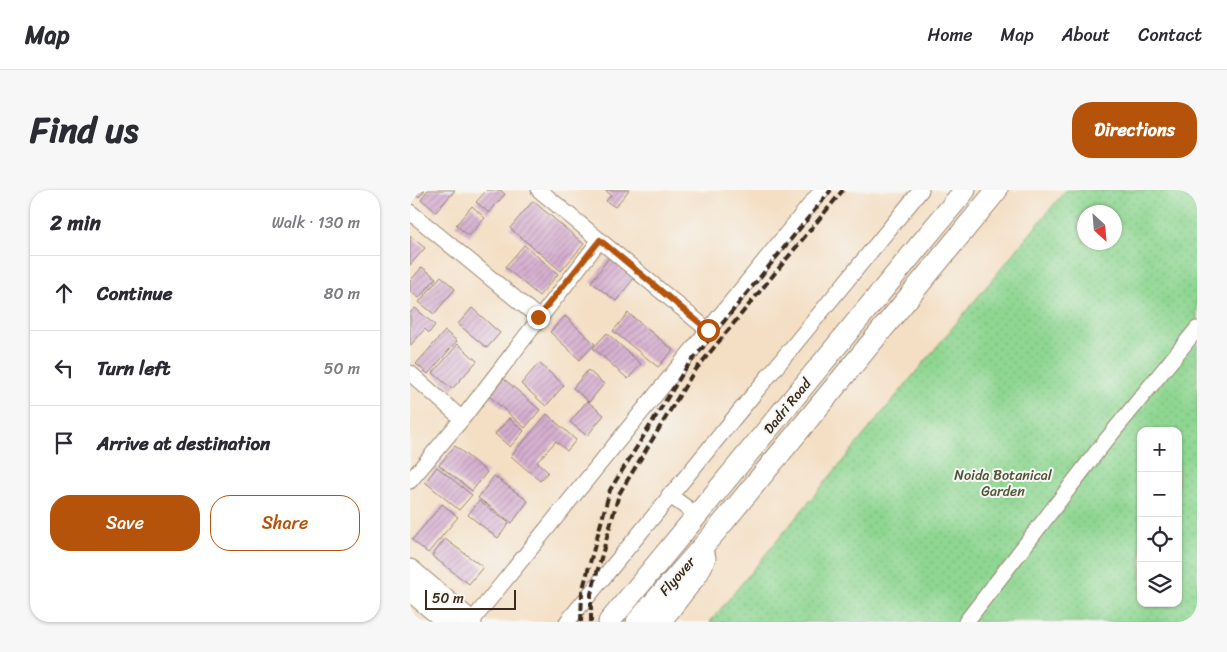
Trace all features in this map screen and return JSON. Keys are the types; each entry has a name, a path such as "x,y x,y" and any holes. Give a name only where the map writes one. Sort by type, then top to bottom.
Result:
{"main road":[{"name":"Dadri Road","path":"609,622 965,190"},
{"name":"Dadri Road","path":"647,619 698,573 717,530 996,190"},
{"path":"410,570 471,622"},
{"path":"410,590 448,622"}],"street":[{"path":"539,190 708,330"},
{"path":"471,622 822,190"},
{"path":"567,622 920,190"},
{"path":"410,212 538,317"},
{"path":"410,481 462,419 538,317 600,240"},
{"path":"966,622 1092,457 1190,348 1197,329"},
{"path":"410,373 462,419"},
{"path":"669,495 697,515"}],"green space":[{"name":"Noida Botanical Garden","path":"1066,190 1197,190 1197,622 710,622"}],"building":[{"path":"411,190 425,190 419,197"},
{"path":"428,190 455,190 436,212 421,199"},
{"path":"487,190 500,190 505,194 489,213 476,202"},
{"path":"605,190 629,190 615,207 606,201 611,195"},
{"path":"533,201 584,244 561,271 510,228"},
{"path":"472,206 485,218 469,236 456,225"},
{"path":"410,236 425,248 410,265"},
{"path":"524,245 558,274 539,296 505,267"},
{"path":"609,258 634,278 616,301 591,282"},
{"path":"422,267 436,278 419,298 410,291 410,281"},
{"path":"441,276 455,289 434,314 419,302"},
{"path":"415,308 435,325 429,333 425,329 410,346 410,313"},
{"path":"472,308 500,333 487,348 458,324"},
{"path":"628,313 673,350 658,367 613,331"},
{"path":"565,316 595,344 580,360 550,332"},
{"path":"445,331 457,341 428,374 416,364"},
{"path":"607,333 641,364 628,379 593,348"},
{"path":"458,344 477,361 452,389 433,373"},
{"path":"539,363 564,385 546,406 521,384"},
{"path":"588,370 604,384 589,402 573,388"},
{"path":"504,379 540,410 525,428 489,396"},
{"path":"587,401 604,415 587,436 570,422"},
{"path":"547,414 576,440 567,451 556,441 537,462 548,472 540,481 511,456"},
{"path":"509,418 524,431 510,447 495,434"},
{"path":"455,446 487,472 472,491 439,465"},
{"path":"437,467 472,495 459,510 425,482"},
{"path":"494,476 528,501 512,523 478,498"},
{"path":"479,501 509,523 498,538 468,515"},
{"path":"442,504 458,517 428,553 412,540"},
{"path":"445,539 483,567 469,584 432,556"}],"railway":[{"path":"581,622 582,592 610,490 686,368 831,190"},
{"path":"591,622 591,594 619,494 693,373 843,190"}],"route":[{"path":"538,317 600,240 708,330"}]}
